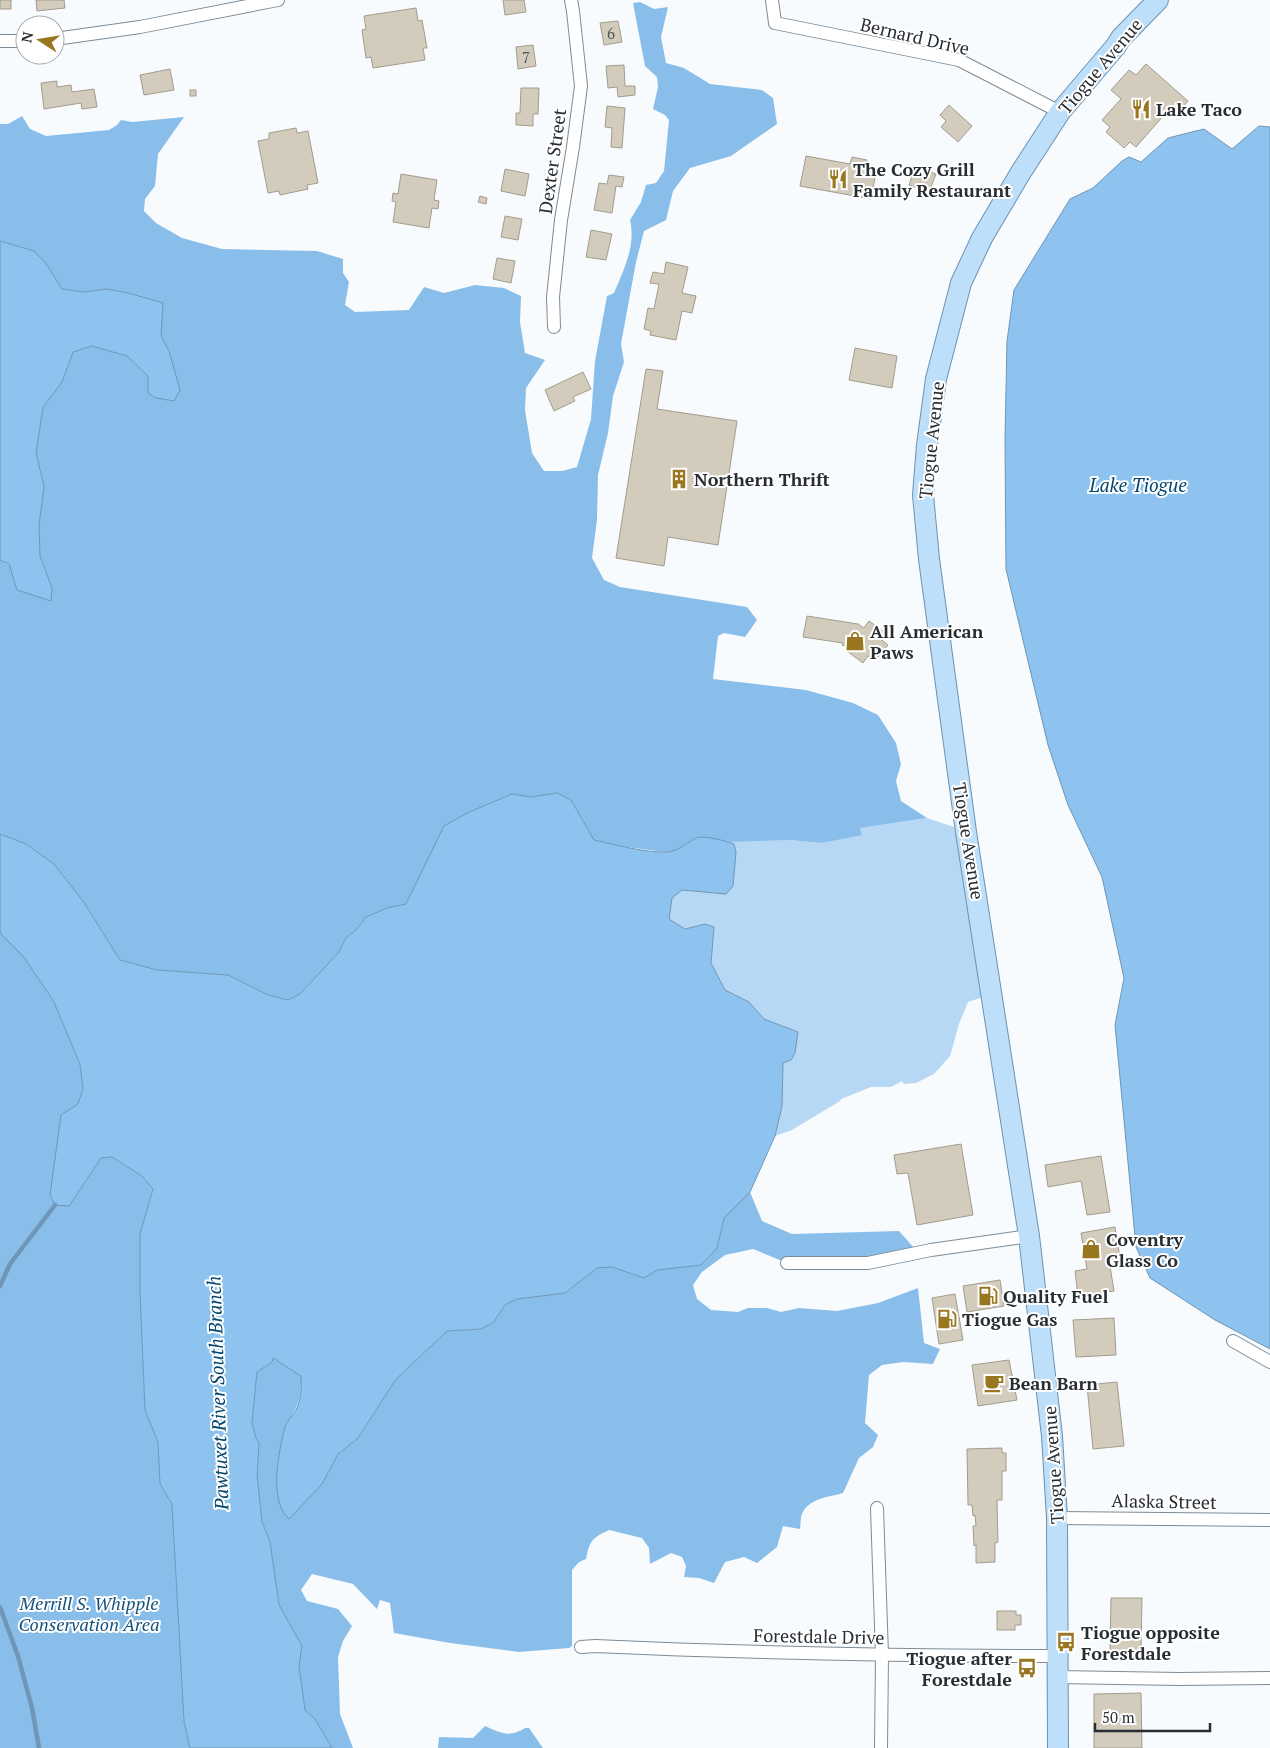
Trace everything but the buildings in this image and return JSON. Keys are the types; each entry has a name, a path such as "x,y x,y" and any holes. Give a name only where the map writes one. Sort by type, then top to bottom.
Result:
{"main road":[{"name":"Tiogue Avenue","path":"1058,1748 1057,1518 1052,1436 1029,1236 966,832 929,559 923,498 927,446 936,379 961,283 982,238 1021,172 1060,112 1121,38 1158,0"}],"street":[{"path":"65,37 140,26 278,0"},
{"name":"Dexter Street","path":"554,327 553,297 560,230 581,86 574,11 571,0"},
{"name":"Bernard Drive","path":"772,0 775,23 958,60 1060,112"},
{"path":"0,41 15,40"},
{"path":"787,1263 868,1263 931,1250 1029,1236"},
{"path":"1233,1341 1270,1362"},
{"path":"877,1508 882,1655 882,1748"},
{"name":"Alaska Street","path":"1057,1518 1270,1520"},
{"name":"Forestdale Drive","path":"581,1647 723,1652 1057,1656"},
{"path":"1058,1677 1270,1678"}],"shaded area":[{"path":"927,818 954,827 962,827 989,995 968,1002 959,1024 950,1056 934,1074 916,1083 904,1084 902,1081 891,1087 871,1087 841,1099 792,1130 775,1136 782,1106 783,1063 798,1032 764,1019 749,1002 725,990 711,963 714,927 705,924 685,929 669,919 672,898 682,890 726,894 730,841 789,840 822,843 862,834 859,828"}],"green space":[{"path":"640,2 654,9 668,7 661,37 666,63 684,68 710,84 762,90 773,98 777,124 731,156 690,168 673,191 666,220 644,231 636,262 621,344 624,362 613,396 608,433 598,475 597,520 592,558 604,580 620,587 747,607 757,620 745,637 724,633 718,636 713,679 806,690 853,703 878,715 896,743 901,764 896,781 901,801 927,818 860,828 862,835 822,843 789,840 729,842 698,837 675,851 665,852 619,846 594,840 571,800 557,793 531,797 512,794 467,813 445,826 406,904 387,908 366,917 356,930 346,938 339,952 300,994 288,1000 268,995 228,975 157,970 120,960 83,901 54,864 26,844 0,834 0,560 52,588 40,556 39,525 44,486 36,453 43,407 62,382 73,352 92,346 127,356 148,376 148,392 169,351 161,336 128,293 107,289 84,292 62,289 45,262 34,251 0,241 0,124 8,124 22,116 30,129 46,136 109,130 121,120 132,122 184,117 158,154 155,186 145,199 144,211 156,223 182,238 222,249 317,251 343,259 343,273 349,282 345,305 355,312 409,310 424,287 444,293 475,285 504,288 521,296 520,322 525,353 545,360 526,388 525,410 532,453 544,471 562,471 577,467 591,419 595,361 607,296 614,293 628,257 631,239 630,220 641,202 646,185 656,183 664,171 669,120 665,115 653,109 658,87 657,77 645,66 633,3"},
{"name":"Merrill S. Whipple Conservation Area","path":"0,933 23,956 53,1000 80,1064 83,1089 78,1105 61,1115 58,1142 69,1206 101,1158 112,1157 142,1176 153,1189 140,1234 140,1292 145,1410 158,1442 160,1484 172,1504 184,1721 190,1748 0,1748"},
{"path":"750,1192 762,1221 792,1234 899,1231 915,1249 900,1255 787,1263 753,1249 725,1255 702,1272 693,1285 697,1299 711,1310 738,1312 748,1308 767,1308 781,1312 799,1308 837,1311 878,1303 918,1288 924,1343 940,1349 933,1364 903,1362 882,1365 869,1375 865,1423 878,1435 873,1447 859,1458 843,1493 815,1501 806,1507 802,1514 800,1529 783,1526 777,1547 757,1563 744,1557 725,1562 714,1583 699,1578 684,1577 686,1566 682,1557 671,1553 650,1564 649,1548 642,1538 609,1530 599,1535 593,1540 586,1559 579,1562 572,1570 572,1646 569,1648 519,1652 394,1633 390,1603 380,1600 377,1609 353,1584 312,1574 301,1590 307,1601 338,1609 352,1626 343,1641 338,1657 340,1714 353,1748 332,1748 315,1719 305,1710 299,1666 302,1646 279,1605 270,1542 262,1522 257,1475 259,1443 252,1423 257,1372 272,1362 273,1358 301,1376 301,1390 298,1402 294,1413 286,1424 322,1484 338,1454 358,1438 396,1379 447,1331 481,1329 493,1323 505,1305 517,1299 565,1293 597,1268 612,1267 644,1278 657,1270 701,1265 717,1248 724,1218"},
{"path":"485,1726 510,1734 529,1728 543,1748 438,1748 439,1737 473,1738"}],"water":[{"name":"Lake Tiogue","path":"1259,126 1270,127 1270,1349 1215,1320 1150,1278 1136,1247 1115,1025 1124,978 1102,877 1068,805 1048,745 1006,569 1005,439 1007,341 1014,290 1070,199 1093,188 1122,161 1129,157 1141,162 1168,138 1204,129 1232,149"},
{"path":"0,241 34,251 45,262 62,289 84,292 107,289 163,303 161,336 169,351 180,390 174,401 156,398 148,393 148,376 127,356 92,346 73,352 62,382 43,407 36,453 44,486 39,525 40,556 52,588 51,601 17,590 9,564 0,560"},
{"name":"Pawtuxet River South Branch","path":"557,793 571,800 594,840 660,852 676,850 700,837 734,844 736,852 733,886 726,894 682,890 672,898 669,919 685,929 705,924 714,927 711,963 725,990 749,1002 764,1019 798,1032 795,1053 791,1060 783,1063 782,1106 775,1136 750,1192 724,1218 717,1248 701,1265 657,1270 644,1278 612,1267 597,1268 565,1293 517,1299 505,1305 493,1323 481,1329 447,1331 396,1379 358,1438 338,1454 322,1484 289,1519 283,1511 279,1500 277,1488 278,1462 285,1427 298,1406 301,1376 273,1358 272,1362 257,1372 252,1423 259,1443 257,1475 262,1522 270,1542 279,1605 302,1646 299,1666 305,1710 315,1719 332,1748 190,1748 184,1721 172,1504 160,1484 158,1442 145,1410 140,1292 140,1234 153,1189 142,1176 112,1157 101,1158 69,1206 55,1205 50,1195 61,1115 78,1104 83,1089 80,1064 53,1000 23,956 0,933 0,834 26,844 54,864 83,901 120,960 157,970 228,975 268,995 288,1000 300,994 339,952 346,938 356,930 366,917 387,908 406,904 444,826 467,813 512,794 531,797"}],"waterway":[{"path":"0,1286 10,1264 55,1205"},
{"path":"0,1607 18,1656 32,1708 39,1748"}],"place":[{"name":"Lake Taco","path":"1141,109"},
{"name":"The Cozy Grill Family Restaurant","path":"838,179"},
{"name":"Northern Thrift","path":"679,479"},
{"name":"All American Paws","path":"855,641"},
{"name":"Coventry Glass Co","path":"1091,1249"},
{"name":"Quality Fuel","path":"988,1296"},
{"name":"Tiogue Gas","path":"947,1319"},
{"name":"Bean Barn","path":"994,1383"},
{"name":"Tiogue opposite Forestdale","path":"1066,1642"},
{"name":"Tiogue after Forestdale","path":"1027,1668"}]}
